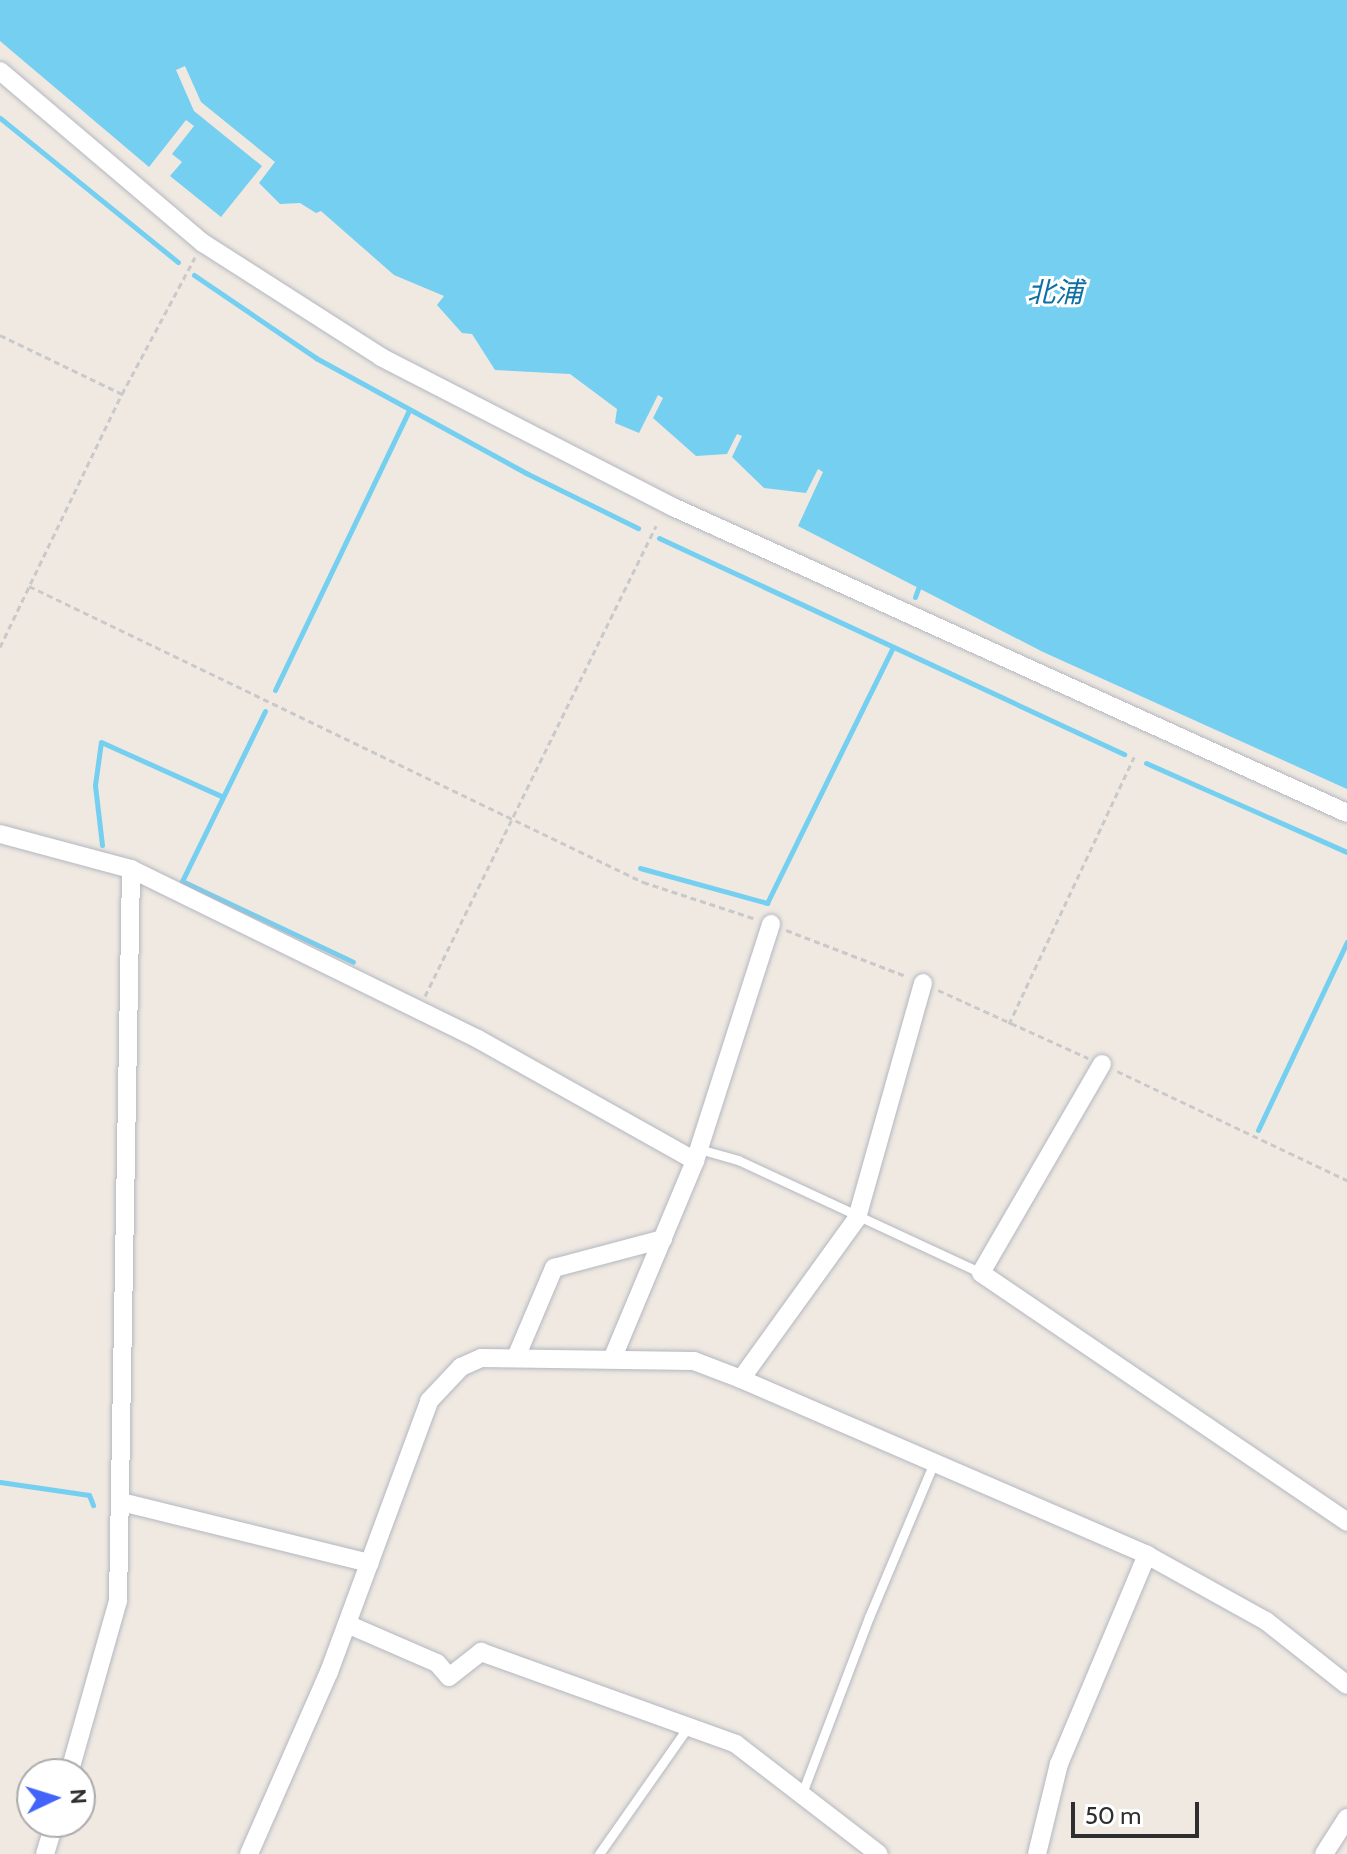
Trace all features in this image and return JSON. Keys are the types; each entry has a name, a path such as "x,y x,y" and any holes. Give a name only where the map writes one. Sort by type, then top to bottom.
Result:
{"street":[{"path":"0,71 203,243 381,357 558,452 1347,813"},
{"path":"0,834 131,869 418,1010 697,1155"},
{"path":"74,1758 118,1601 131,869"},
{"path":"613,1357 697,1155 771,924"},
{"path":"741,1379 857,1218 923,983"},
{"path":"1102,1064 981,1273 1347,1522"},
{"path":"517,1355 554,1268 663,1239"},
{"path":"249,1854 347,1624 429,1401 461,1367 481,1358 517,1355 694,1361 1147,1555 1266,1621 1347,1685"},
{"path":"121,1502 370,1563"},
{"path":"1037,1854 1059,1764 1147,1555"},
{"path":"347,1624 437,1663 449,1677 481,1652 736,1744 879,1854"},
{"path":"1324,1854 1347,1818"}],"lane":[{"path":"697,1155 738,1160 857,1218 981,1273"},
{"path":"801,1796 933,1465"},
{"path":"599,1854 688,1727"}],"path":[{"path":"0,647 122,394 203,243"},
{"path":"0,335 122,394"},
{"path":"418,1010 656,526"},
{"path":"29,586 643,882 771,924 923,983 1347,1180"},
{"path":"1009,1024 1134,757"}],"water":[{"name":"北浦","path":"0,0 1347,0 1347,789 1043,652 798,526 823,472 818,469 806,493 764,488 732,457 742,436 737,434 727,454 696,456 653,418 663,398 658,395 639,433 615,423 617,409 570,374 495,370 472,334 462,333 437,305 444,296 394,275 321,211 316,213 300,203 280,204 259,183 275,162 201,102 185,66 176,70 194,111 262,166 221,217 170,176 182,162 172,154 194,126 186,120 149,167 0,41"}],"waterway":[{"path":"0,118 178,262"},
{"path":"194,275 316,358 526,473 638,528"},
{"path":"275,690 409,410"},
{"path":"659,538 1124,754"},
{"path":"915,597 920,583"},
{"path":"640,868 767,903 893,647"},
{"path":"265,711 182,881 353,962"},
{"path":"102,845 95,785 101,742 221,796"},
{"path":"1146,763 1347,852"},
{"path":"1258,1130 1347,942"},
{"path":"0,1482 89,1495 93,1505"}]}
